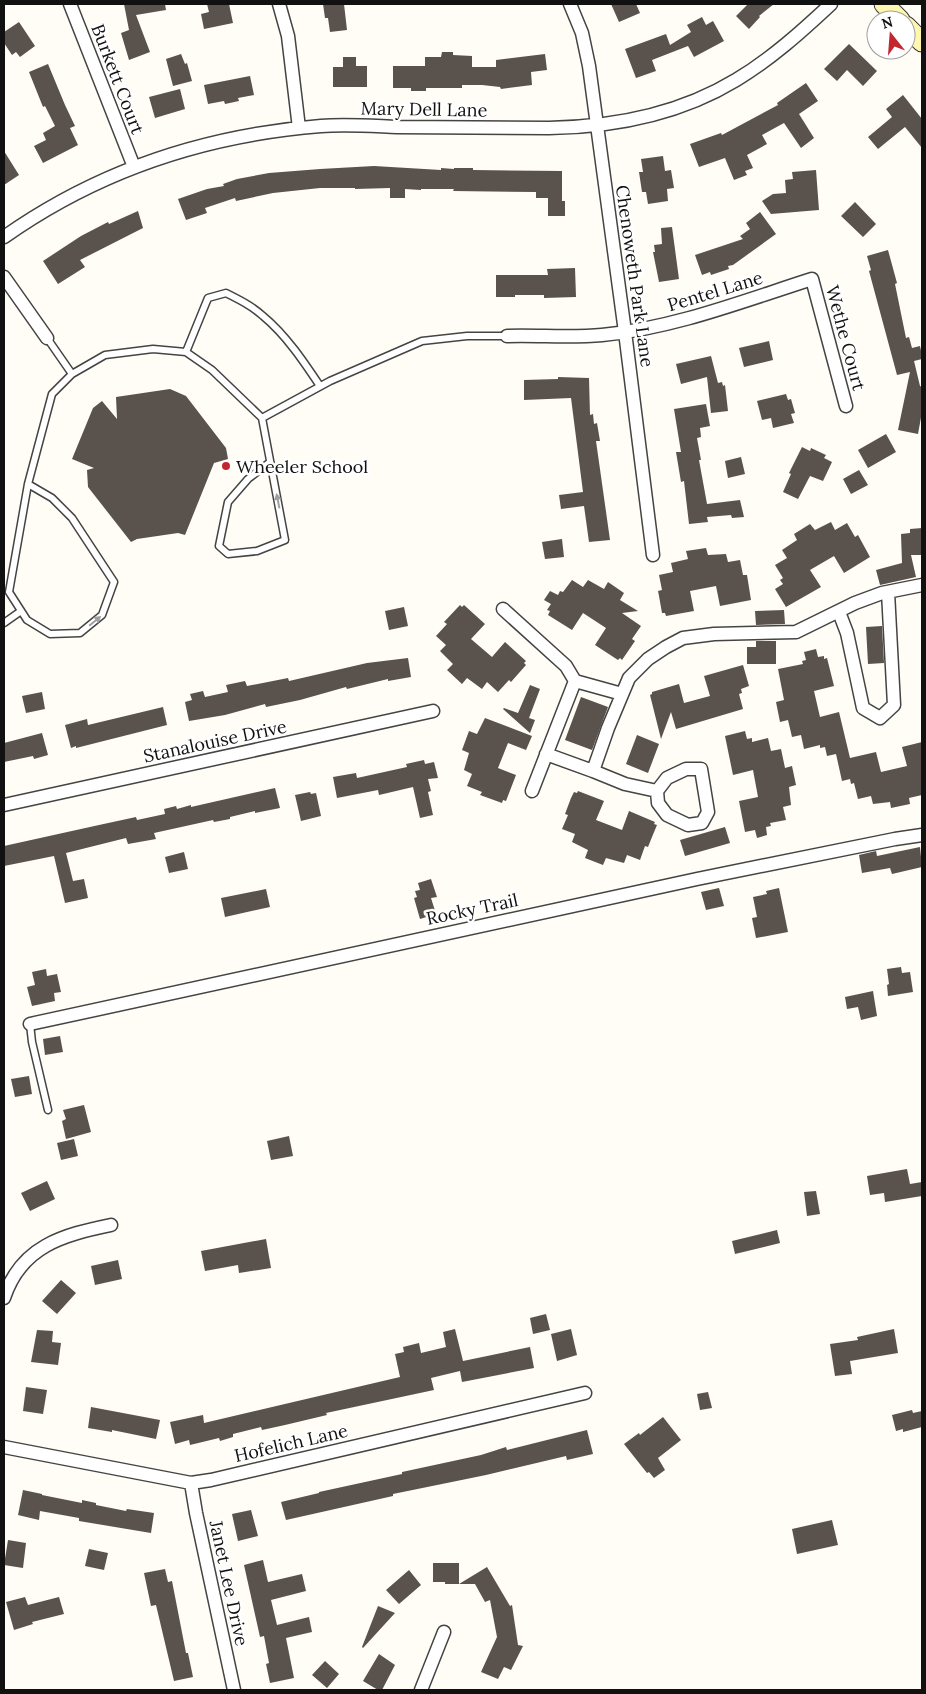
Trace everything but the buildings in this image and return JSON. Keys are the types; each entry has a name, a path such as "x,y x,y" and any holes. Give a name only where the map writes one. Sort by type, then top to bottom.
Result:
{"street":[{"name":"Burkett Court","path":"70,4 134,167"},
{"path":"279,4 288,36 299,128"},
{"name":"Chenoweth Park Lane","path":"570,4 582,33 589,66 653,555"},
{"name":"Mary Dell Lane","path":"4,237 52,206 93,185 134,167 229,138 279,130 324,126 583,128 629,120 677,106 727,85 764,62 831,4"},
{"path":"4,277 47,338"},
{"name":"Pentel Lane","path":"507,336 601,335 625,332 677,322 812,279"},
{"name":"Wethe Court","path":"812,279 846,406"},
{"path":"593,771 628,678 648,659 682,638 714,634 796,632 855,603 888,592 922,585"},
{"path":"839,612 847,633 863,708 880,718 894,704 888,592"},
{"path":"503,609 566,666 575,681 622,694"},
{"path":"532,791 575,681"},
{"name":"Stanalouise Drive","path":"4,804 433,711"},
{"path":"546,754 624,784 657,791"},
{"path":"686,769 701,769 708,812 702,823 688,825 667,815 658,803 657,791 668,778 686,769"},
{"name":"Rocky Trail","path":"30,1024 687,881 922,835"},
{"path":"4,1298 13,1275 30,1256 42,1247 80,1232 112,1225"},
{"name":"Hofelich Lane","path":"4,1447 191,1483 211,1480 585,1393"},
{"name":"Janet Lee Drive","path":"191,1483 234,1690"},
{"path":"421,1690 444,1632"}],"lane":[{"path":"186,352 208,298 226,293 264,316 301,359 320,386"},
{"path":"262,418 320,386 422,341 467,336 507,336"},
{"path":"47,338 72,374"},
{"path":"28,484 52,498 72,518 114,582 102,615 80,632 50,634 27,620 9,592 28,484 52,394 72,374 105,356 153,349 186,352 212,370 262,418 285,540 257,551 228,554 219,546 228,502 248,479 270,462"},
{"path":"4,623 21,611"},
{"path":"30,1024 32,1042 48,1110"}],"place":[{"name":"Wheeler School","path":"226,466"}]}
